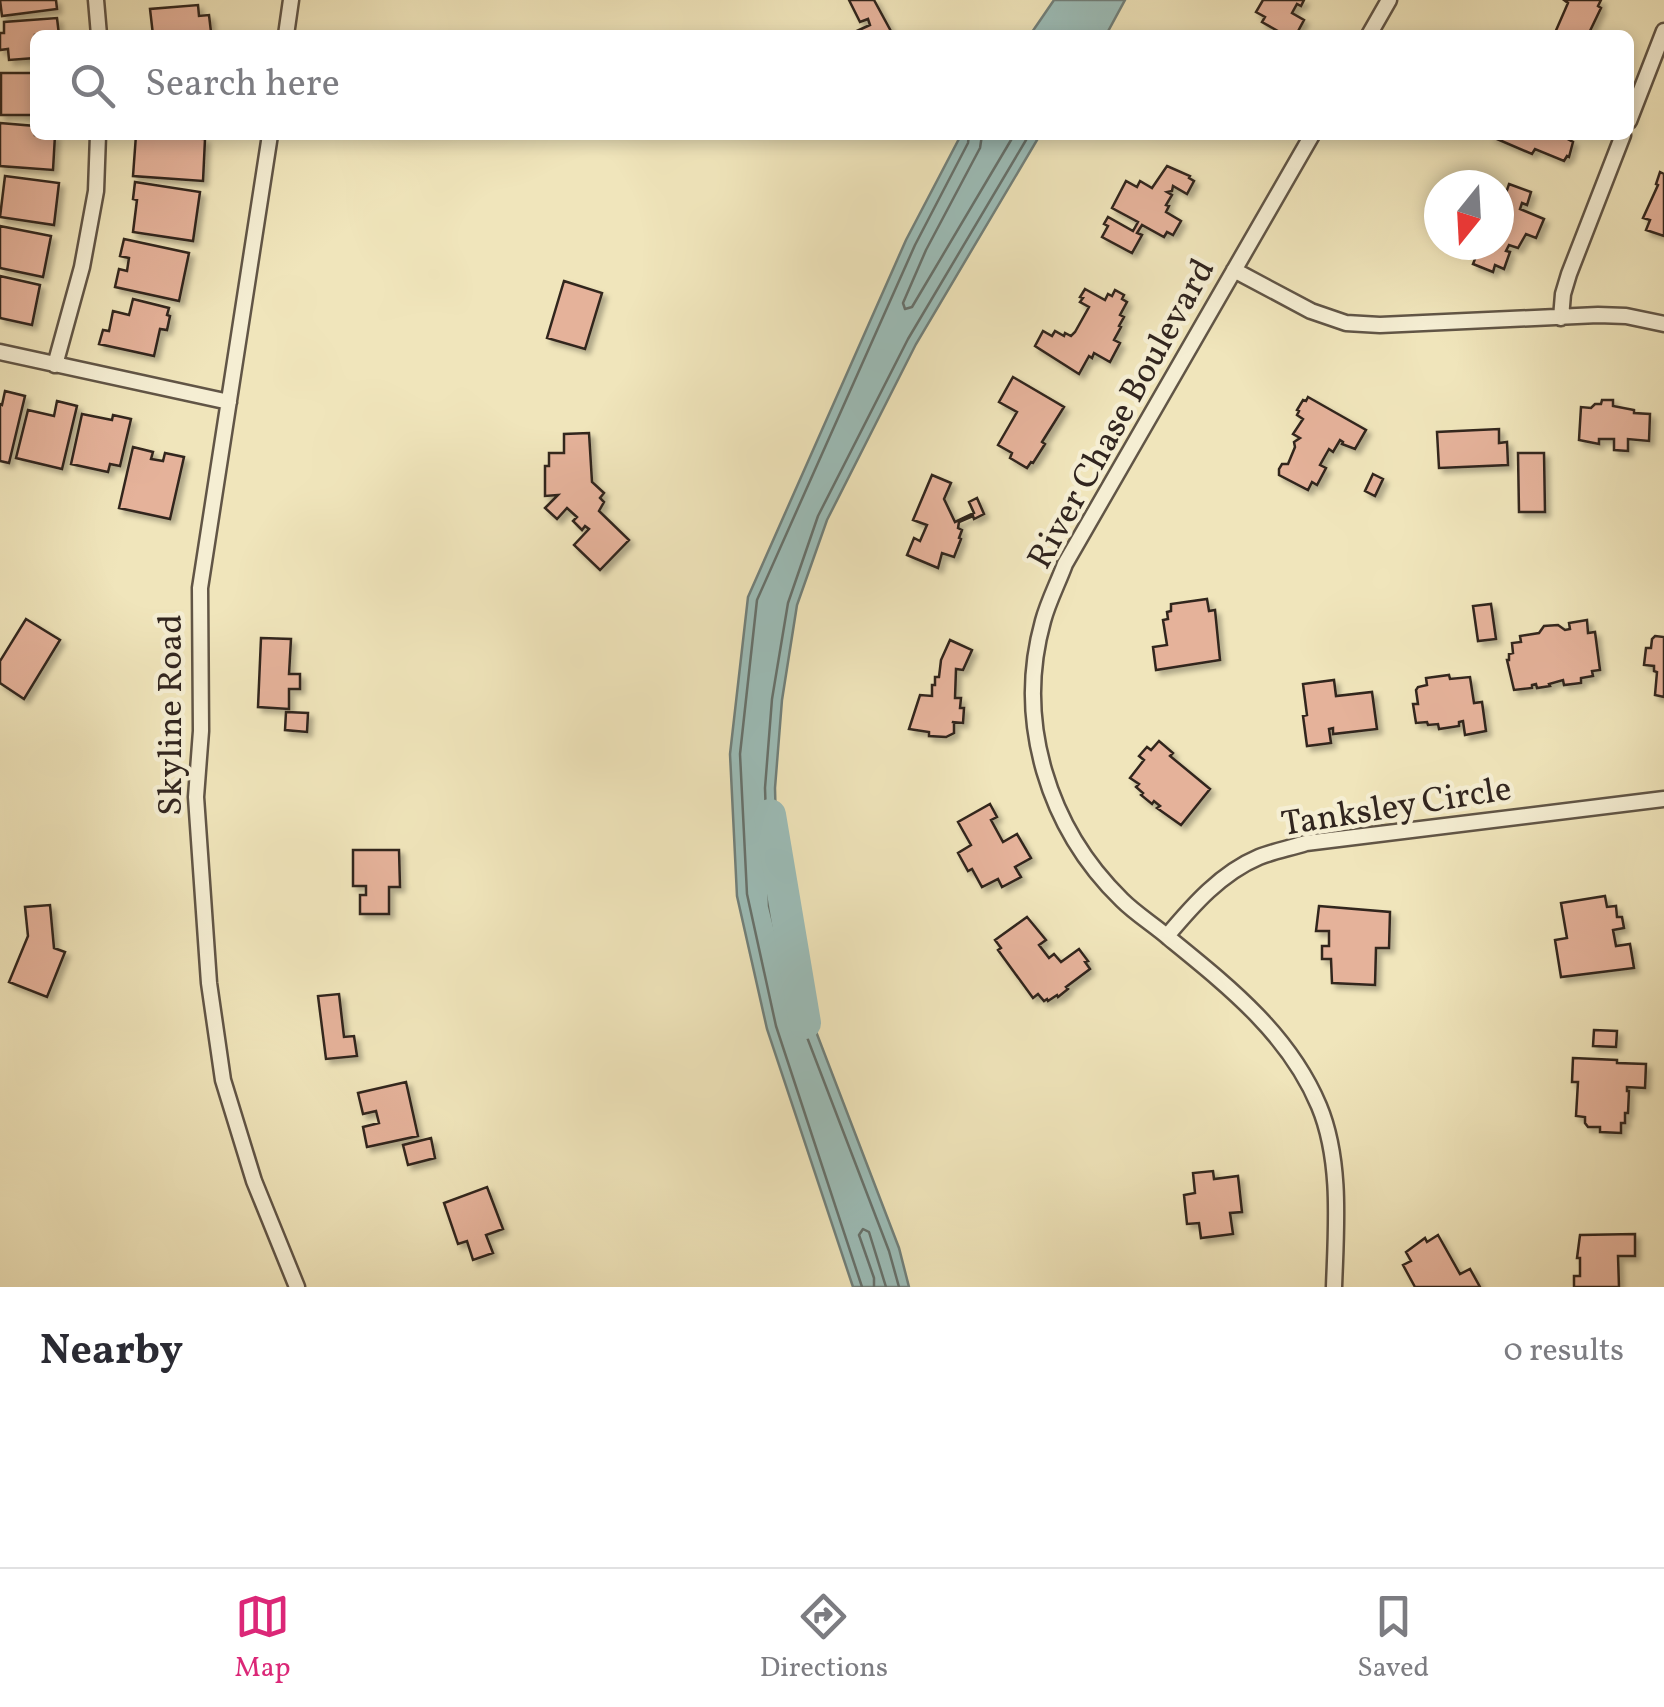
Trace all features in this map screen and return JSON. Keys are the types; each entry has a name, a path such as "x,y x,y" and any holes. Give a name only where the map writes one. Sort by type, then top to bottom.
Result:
{"street":[{"path":"96,0 99,30"},
{"path":"287,30 291,0"},
{"path":"1373,30 1390,0"},
{"path":"1634,108 1664,31"},
{"path":"55,365 82,267 96,191 98,140"},
{"name":"Skyline Road","path":"269,140 200,588 201,731 196,797 206,952 222,1080 254,1181 297,1287"},
{"name":"River Chase Boulevard","path":"1309,140 1065,564 1043,620 1034,669 1034,726 1047,784 1065,826 1089,863 1123,901 1265,1021 1296,1062 1320,1108 1334,1164 1334,1287"},
{"path":"1561,318 1569,274 1622,140"},
{"path":"1234,270 1311,311 1346,323 1598,315 1664,324"},
{"path":"0,352 229,402"},
{"name":"Tanksley Circle","path":"1167,936 1227,875 1259,857 1306,843 1664,798"}],"water":[{"path":"1054,0 1125,0 1109,30 1033,30"},
{"path":"958,140 1037,140 916,344 827,520 797,605 782,700 775,788 778,904 802,995 899,1248 909,1287 853,1287 767,1029 737,896 730,754 748,597 906,240"}],"building":[{"path":"0,0 56,0 57,9 2,16"},
{"path":"849,0 874,0 890,30 859,30 870,25 868,19 860,22"},
{"path":"1263,0 1304,0 1292,13 1304,20 1299,30 1276,30 1262,22 1265,17 1256,12"},
{"path":"1564,0 1601,0 1590,30 1556,30 1568,3"},
{"path":"198,5 199,16 209,15 211,30 152,30 150,9"},
{"path":"57,18 58,30 30,30 30,58 9,60 8,49 0,50 4,22"},
{"path":"1,73 30,73 30,115 1,115"},
{"path":"0,123 30,126 30,140 55,140 53,170 0,166"},
{"path":"136,140 205,140 203,181 133,176"},
{"path":"1499,140 1573,142 1564,161 1535,149 1532,154"},
{"path":"1167,166 1194,181 1187,194 1173,186 1167,192 1172,195 1166,212 1181,221 1173,235 1167,232 1164,237 1142,225 1137,233 1142,235 1132,253 1102,237 1108,217 1133,231 1138,222 1112,208 1126,181 1137,187 1140,181 1152,188"},
{"path":"1660,172 1664,174 1664,236 1646,230 1650,220 1643,218"},
{"path":"5,176 59,183 54,225 0,217"},
{"path":"135,182 200,192 193,241 133,232"},
{"path":"1514,186 1531,192 1527,205 1522,203 1520,209 1544,219 1536,238 1526,234 1518,248 1514,247"},
{"path":"0,226 51,236 43,277 0,268"},
{"path":"124,239 189,253 179,301 115,287 119,269 127,271 129,258 120,256"},
{"path":"1475,260 1507,260 1504,269 1495,265 1493,272 1473,264"},
{"path":"0,276 40,285 32,325 0,318"},
{"path":"564,281 602,293 585,349 547,338"},
{"path":"1085,289 1105,300 1115,290 1127,302 1114,340 1120,343 1110,362 1094,353 1079,374 1035,346 1043,331 1052,336 1055,331 1064,336 1075,332 1089,307 1080,302"},
{"path":"133,299 169,308 167,330 160,329 154,356 99,344 103,330 109,331 113,311 129,315"},
{"path":"1013,377 1064,407 1027,468 998,445 1017,412 999,402"},
{"path":"5,391 25,396 9,463 0,461 0,404"},
{"path":"1308,397 1366,430 1355,449 1340,440 1333,452 1329,449 1320,465 1326,468 1317,485 1312,482 1308,490 1279,475 1279,469 1288,464 1294,442 1300,438 1293,434 1303,419 1297,410"},
{"path":"1602,400 1613,400 1613,406 1634,413 1650,414 1649,441 1628,439 1628,451 1614,450 1614,439 1599,439 1599,444 1579,440 1581,407 1591,408"},
{"path":"57,401 77,406 62,469 16,458 28,410 54,416"},
{"path":"82,414 131,419 120,466 110,464 108,472 71,464"},
{"path":"1499,429 1499,443 1507,442 1508,465 1439,468 1437,432"},
{"path":"589,433 592,482 604,493 599,511 629,540 600,570 574,545 589,529 585,526 582,530 573,521 577,517 567,508 557,519 545,508 558,495 545,496 549,453 564,453 564,434"},
{"path":"133,447 153,452 151,459 163,461 165,453 184,457 170,519 119,508"},
{"path":"1518,453 1544,453 1545,512 1519,512"},
{"path":"1373,474 1383,479 1375,496 1365,491"},
{"path":"932,475 951,483 944,499 955,522 974,513 969,502 977,498 984,514 959,522 961,539 954,557 942,553 938,568 907,555 914,538 920,541 927,525 913,520"},
{"path":"1207,599 1209,611 1215,610 1220,660 1156,670 1153,647 1167,645 1163,620 1168,619 1171,604"},
{"path":"1491,604 1496,639 1478,641 1473,606"},
{"path":"26,619 60,640 24,699 0,683 0,661"},
{"path":"1587,620 1588,633 1595,632 1600,670 1581,678 1581,683 1564,685 1563,680 1550,686 1537,688 1536,684 1514,690 1507,660 1513,653 1512,643 1521,642 1520,636 1539,633 1544,626 1558,625 1565,630 1570,629 1569,623"},
{"path":"1655,636 1664,637 1664,697 1655,695 1654,666 1644,665 1646,648 1651,648"},
{"path":"261,638 291,639 289,674 300,674 300,689 289,689 289,709 258,707"},
{"path":"950,640 972,650 963,670 956,669 955,698 961,698 963,723 952,722 954,733 946,737 929,736 929,732 909,729 920,695 932,696 932,685 935,677 939,677"},
{"path":"1449,675 1450,679 1470,677 1474,703 1482,702 1486,731 1465,735 1463,721 1459,726 1439,729 1438,724 1416,723 1413,704 1418,704 1418,687 1427,685 1426,678"},
{"path":"1334,680 1336,696 1372,692 1377,729 1333,734 1333,728 1329,729 1331,743 1307,746 1303,684"},
{"path":"286,712 308,713 307,732 285,730"},
{"path":"1159,741 1173,753 1170,756 1210,789 1181,825 1141,795 1136,787 1139,784 1130,778 1144,760 1139,756"},
{"path":"990,804 997,817 991,820 1003,842 1017,834 1031,858 1015,867 1021,877 1002,887 998,879 982,887 958,853 971,845 958,822"},
{"path":"353,850 399,850 400,887 389,887 389,914 360,914 360,895 366,895 366,886 353,886"},
{"path":"1605,896 1607,907 1616,906 1617,917 1622,917 1624,928 1613,930 1616,946 1630,944 1634,968 1561,977 1555,940 1567,938 1561,903"},
{"path":"50,905 54,948 65,952 47,997 9,982 28,936 25,907"},
{"path":"1319,906 1390,912 1389,948 1376,948 1375,985 1332,983 1331,959 1322,959 1322,946 1329,946 1329,931 1316,931"},
{"path":"1027,917 1046,940 1039,945 1049,958 1054,954 1061,962 1079,949 1090,969 1048,1001 1038,994 1033,998 995,940"},
{"path":"339,994 344,1037 354,1036 357,1056 326,1059 318,996"},
{"path":"1594,1030 1617,1031 1616,1047 1593,1046"},
{"path":"1573,1058 1646,1064 1645,1088 1627,1087 1628,1113 1625,1123 1621,1123 1621,1133 1600,1132 1600,1127 1588,1127 1585,1117 1576,1116 1578,1082 1572,1082"},
{"path":"406,1082 418,1136 367,1147 363,1127 379,1123 376,1111 363,1114 358,1093"},
{"path":"431,1138 435,1158 408,1165 403,1145"},
{"path":"1213,1171 1214,1179 1238,1176 1242,1212 1230,1213 1233,1234 1201,1238 1199,1223 1187,1224 1184,1195 1195,1193 1193,1173"},
{"path":"487,1187 503,1229 486,1235 493,1253 473,1260 467,1241 458,1244 444,1203"},
{"path":"1635,1234 1635,1256 1618,1256 1619,1287 1574,1287 1574,1276 1580,1276 1580,1235"},
{"path":"1438,1235 1460,1274 1470,1269 1480,1287 1415,1287 1403,1265 1411,1261 1406,1252 1425,1238 1427,1242"}],"waterway":[{"path":"770,815 805,1023"}]}
